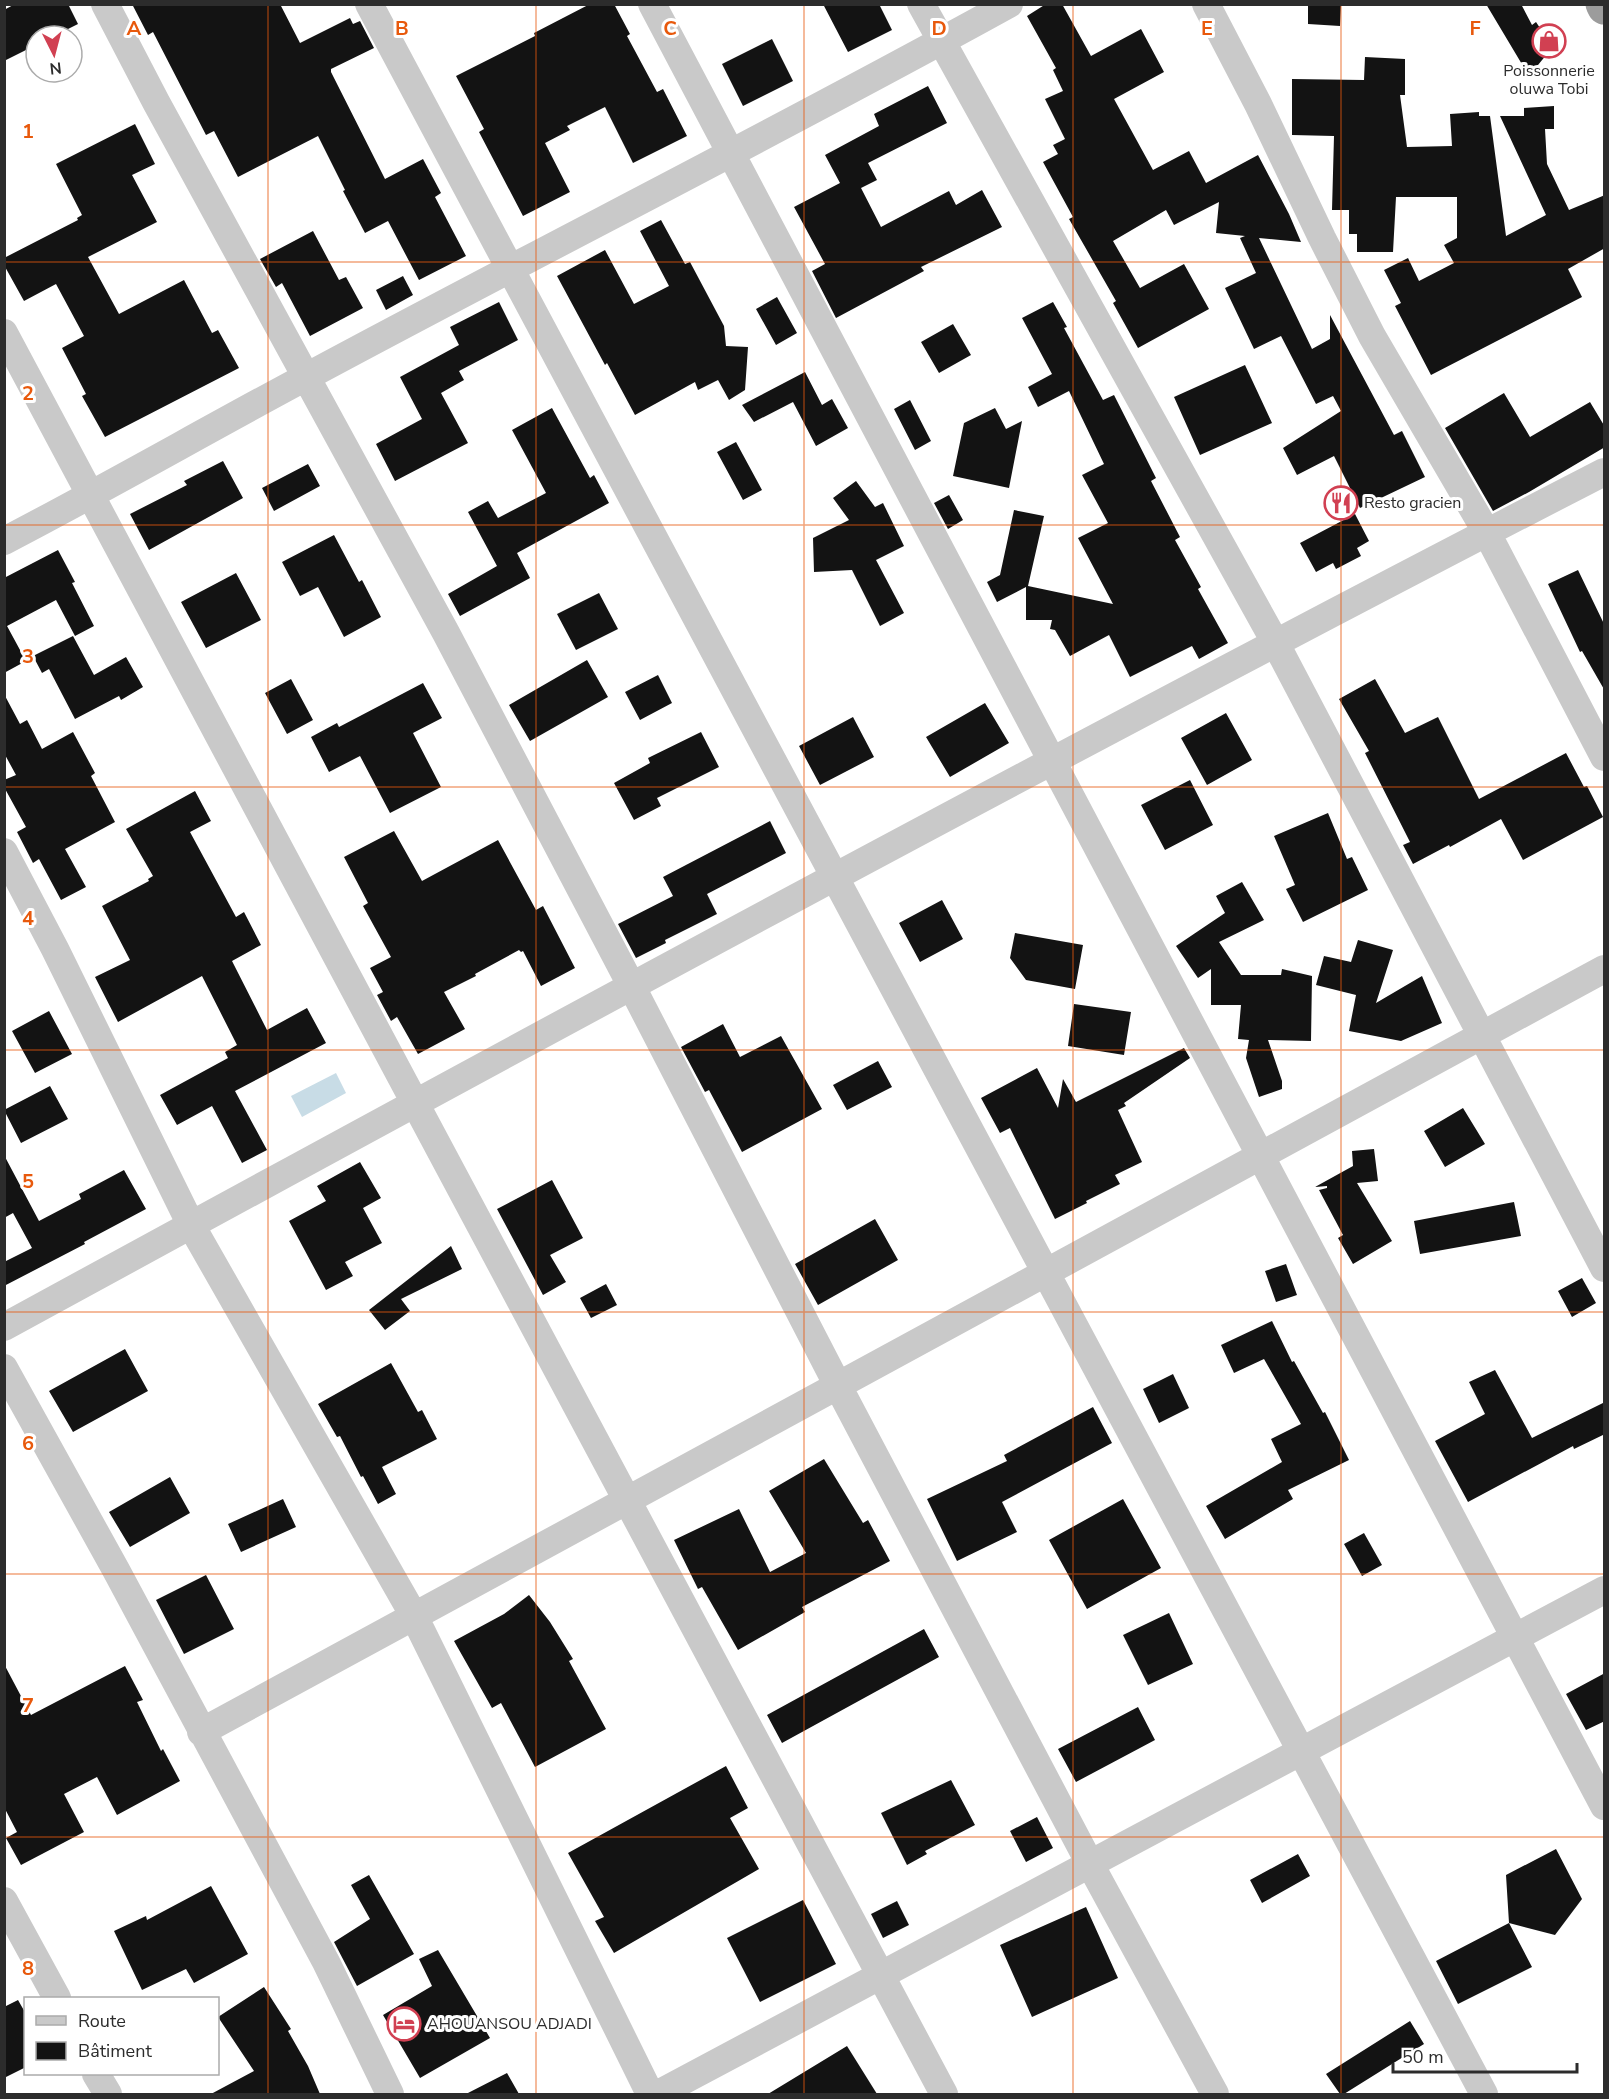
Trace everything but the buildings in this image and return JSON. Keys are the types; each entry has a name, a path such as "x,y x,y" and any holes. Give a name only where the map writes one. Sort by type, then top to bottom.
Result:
{"street":[{"path":"105,4 156,102 446,633 632,987 837,1386 1090,1864 1215,2094"},
{"path":"369,4 1484,2094"},
{"path":"652,4 1605,1806"},
{"path":"921,4 940,42 1275,642 1605,1269"},
{"path":"4,541 91,496 306,377 1009,4"},
{"path":"1206,4 1372,336 1487,533 1605,757"},
{"path":"4,333 945,2094"},
{"path":"4,1327 415,1103 1275,642 1605,472"},
{"path":"4,852 56,949 191,1225 414,1616 650,2094"},
{"path":"201,1732 1605,969"},
{"path":"4,1368 116,1570 326,1962 390,2094"},
{"path":"658,2094 1605,1590"},
{"path":"4,1901 56,1997"},
{"path":"97,2075 108,2094"}],"water":[{"path":"336,1073 346,1093 302,1117 291,1096"}],"place":[{"name":"Poissonnerie oluwa Tobi","path":"1549,41"},
{"name":"Resto gracien","path":"1341,503"},
{"name":"AHOUANSOU ADJADI","path":"404,2024"}]}
